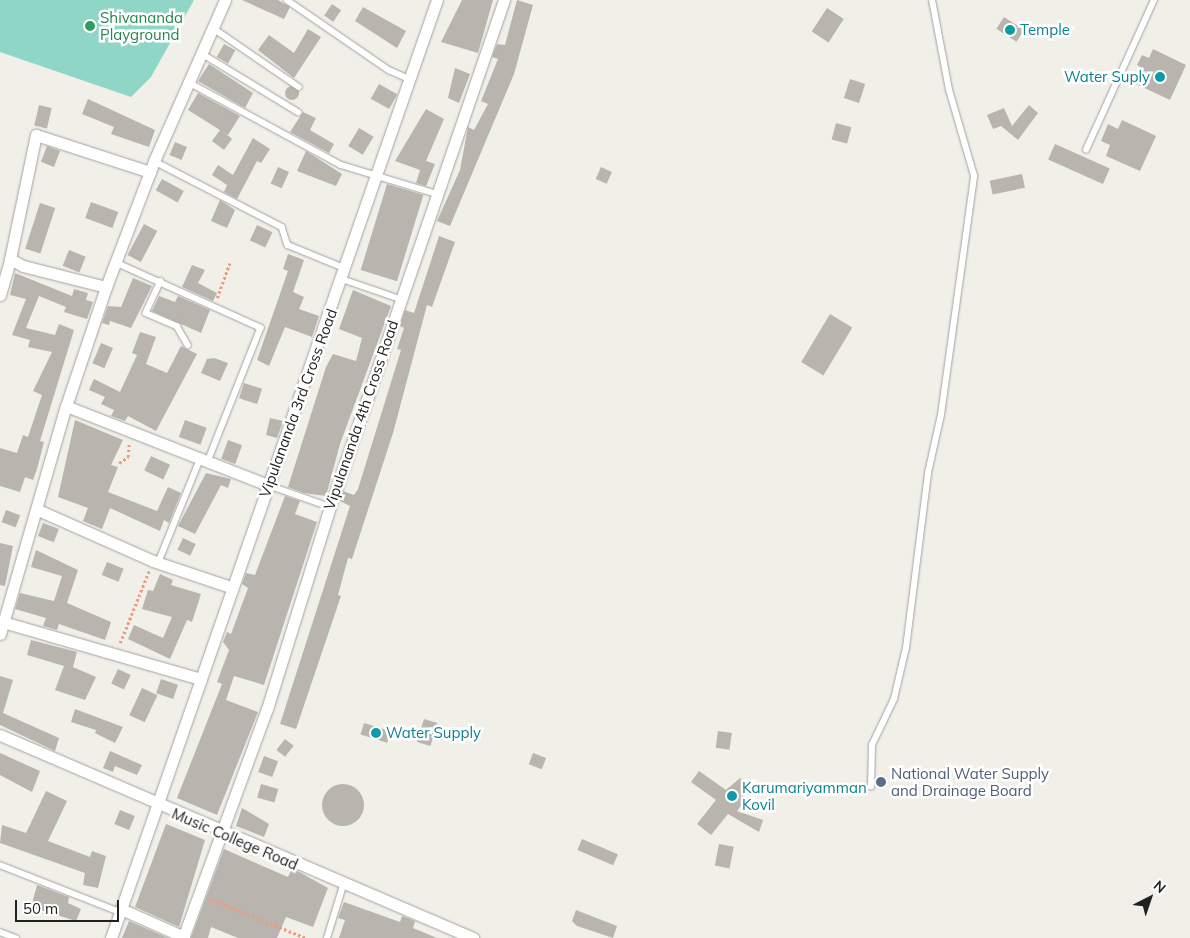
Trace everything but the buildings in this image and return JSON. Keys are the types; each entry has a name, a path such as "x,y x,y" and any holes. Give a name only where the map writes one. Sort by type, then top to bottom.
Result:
{"street":[{"path":"0,634 38,510 66,406 106,287 154,161 225,0"},
{"name":"Vipulananda 3rd Cross Road","path":"111,938 268,485 344,274 437,0"},
{"name":"Vipulananda 4th Cross Road","path":"183,937 223,831 400,299 504,0"},
{"path":"0,295 10,259 36,135 150,172"},
{"path":"10,259 24,266 106,287"},
{"path":"66,406 130,434 268,485"},
{"path":"38,510 155,562 233,588"},
{"path":"3,622 115,656 200,679"},
{"name":"Music College Road","path":"0,736 156,806 223,831 344,886 473,938"},
{"path":"120,910 183,937"}],"lane":[{"path":"288,0 389,70 411,80"},
{"path":"871,787 872,745 894,700 906,648 928,473 940,415 974,176 949,90 932,0"},
{"path":"1086,150 1154,0"},
{"path":"213,28 299,87"},
{"path":"201,53 298,112"},
{"path":"188,82 341,165 378,173 437,194"},
{"path":"154,161 282,227 288,245 344,274 400,299"},
{"path":"115,262 215,304 261,328 204,461 155,562"},
{"path":"161,281 146,313 177,326 188,345"},
{"path":"268,485 330,507"},
{"path":"0,865 120,910"},
{"path":"327,938 344,886"},
{"path":"0,932 16,938"}],"path":[{"path":"215,304 230,263"},
{"path":"119,463 128,457 130,434"},
{"path":"115,656 155,562"},
{"path":"200,894 306,938"}],"shaded area":[{"name":"Shivananda Playground","path":"0,0 194,0 151,77 131,97 0,52"}],"place":[{"name":"Shivananda Playground","path":"90,26"},
{"name":"Temple","path":"1010,30"},
{"name":"Water Suply","path":"1160,77"},
{"name":"Water Supply","path":"376,733"},
{"name":"National Water Supply and Drainage Board","path":"881,782"},
{"name":"Karumariyamman Kovil","path":"732,796"}]}
